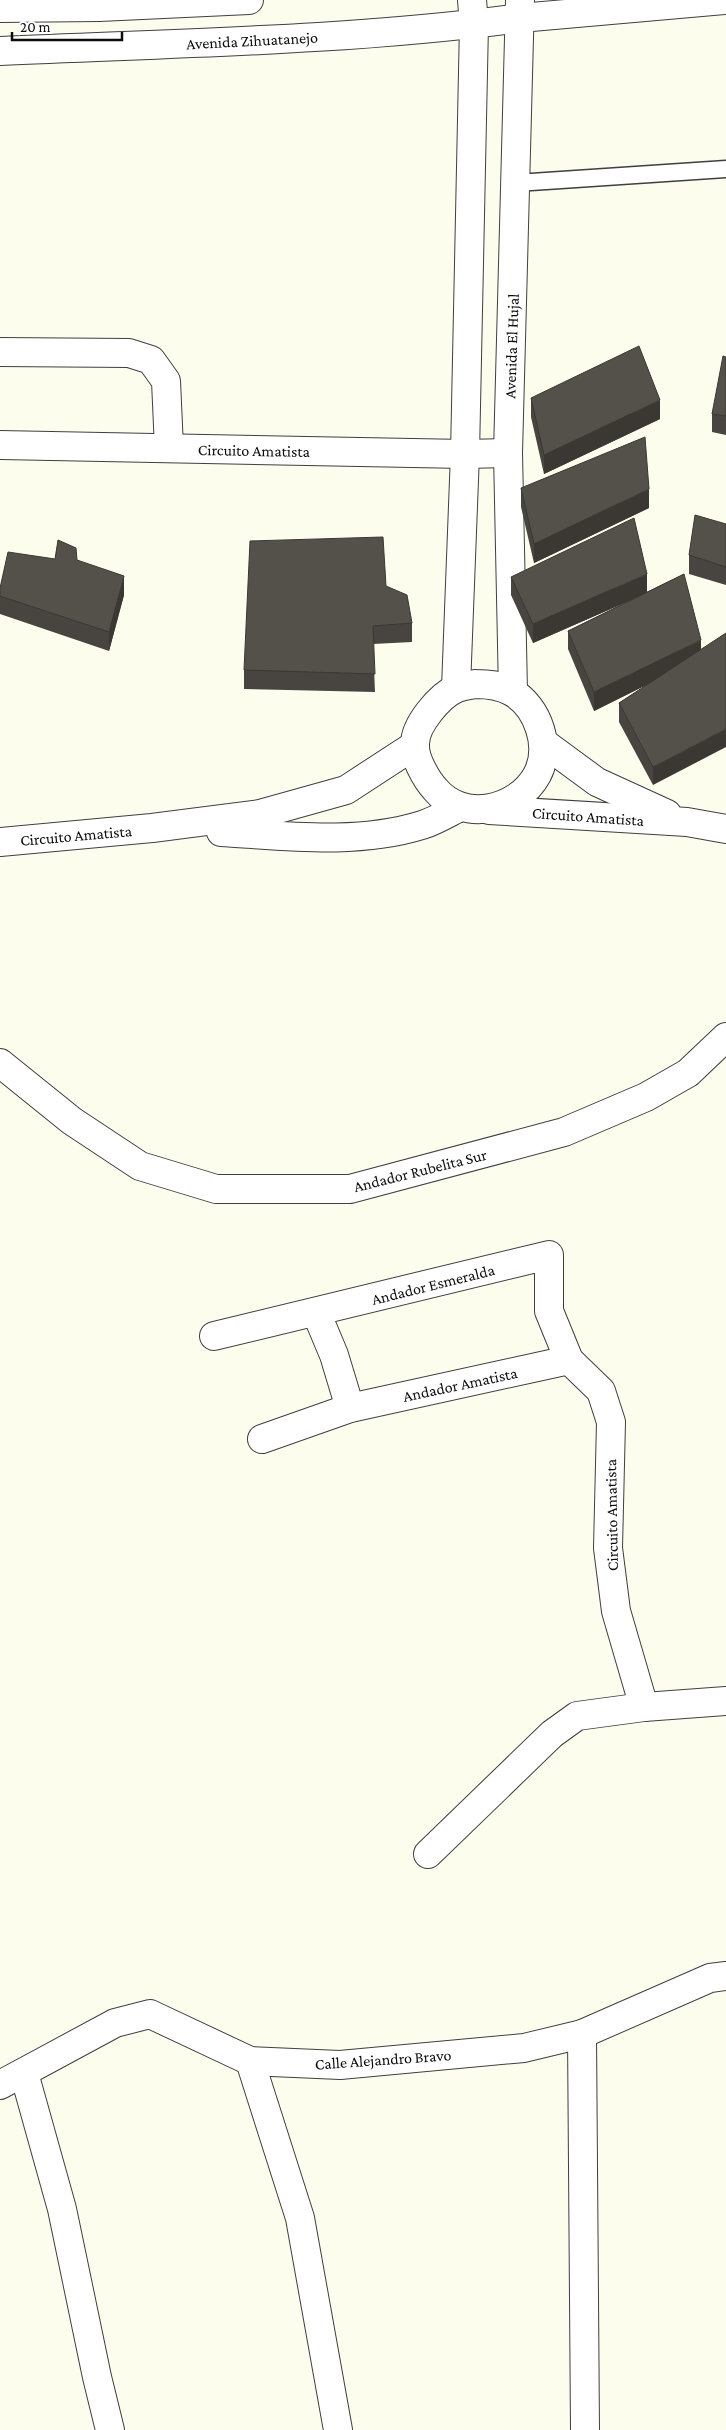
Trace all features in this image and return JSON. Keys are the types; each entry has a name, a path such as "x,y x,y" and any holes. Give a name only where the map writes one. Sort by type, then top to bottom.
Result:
{"street":[{"path":"0,8 99,7 249,0"},
{"name":"Avenida Zihuatanejo","path":"0,51 302,38 473,12 724,0"},
{"path":"92,47 99,7"},
{"name":"Avenida El Hujal","path":"513,692 508,453 520,9"},
{"path":"456,688 465,454 473,12"},
{"path":"0,352 130,353 151,360 166,380 169,448"},
{"name":"Circuito Amatista","path":"0,445 465,454 508,453"},
{"path":"475,684 495,685 513,692 535,714 544,743 538,774 518,798 488,810 460,807 439,795 424,776 415,744 421,727 434,704 456,688 475,684"},
{"name":"Circuito Amatista","path":"544,743 597,782 687,822"},
{"name":"Circuito Amatista","path":"0,842 152,828 260,814 346,790 415,744"},
{"name":"Circuito Amatista","path":"152,828 311,837 368,835 422,825 460,807"},
{"name":"Circuito Amatista","path":"488,810 687,822 726,829"},
{"name":"Andador Rubelita Sur","path":"0,1063 72,1121 140,1166 216,1189 350,1189 564,1132 646,1097 688,1073 726,1037"},
{"name":"Circuito Amatista","path":"549,1255 549,1311 569,1360 601,1391 611,1422 609,1557 616,1611 644,1707"},
{"name":"Andador Esmeralda","path":"214,1336 549,1255"},
{"path":"262,1439 350,1408 334,1355 316,1312"},
{"name":"Andador Amatista","path":"350,1408 569,1360"},
{"path":"428,1854 552,1734 577,1716 644,1707 726,1702"},
{"name":"Calle Alejandro Bravo","path":"0,2086 115,2023 150,2014 250,2061 340,2065 524,2048 582,2034 710,1978 726,1976"},
{"path":"582,2034 585,2430"},
{"path":"250,2061 300,2218 338,2430"},
{"path":"24,2073 62,2209 110,2430"}],"lane":[{"path":"516,183 726,169"}],"building":[{"path":"639,346 660,400 544,455 531,398"},
{"path":"723,356 726,357 726,416 712,414"},
{"path":"645,437 649,489 534,544 521,488"},
{"path":"695,515 726,524 726,567 689,555"},
{"path":"634,518 647,574 533,624 511,577"},
{"path":"383,537 386,586 407,595 412,623 373,626 375,674 244,670 250,541"},
{"path":"58,540 76,548 77,560 124,576 109,632 0,596 8,552 55,559"},
{"path":"684,574 701,640 594,692 568,631"},
{"path":"726,633 726,729 653,767 619,703"}]}
